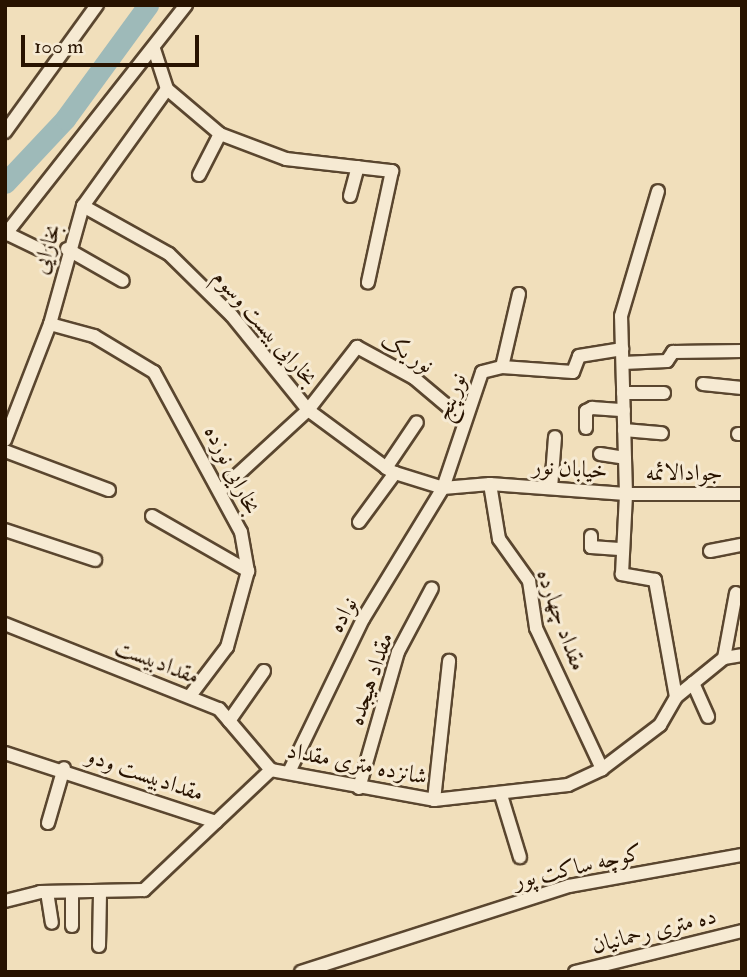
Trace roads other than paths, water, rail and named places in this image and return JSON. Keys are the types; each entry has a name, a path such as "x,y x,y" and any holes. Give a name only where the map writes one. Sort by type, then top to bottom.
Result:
{"street":[{"path":"5,132 97,5"},
{"path":"39,249 6,234 186,5"},
{"path":"154,49 167,89 220,134 286,159 392,171 368,282"},
{"name":"بخارایی","path":"5,440 50,324 66,249 83,206 167,89"},
{"path":"199,175 220,134"},
{"path":"350,196 358,167"},
{"name":"خیابان نور","path":"308,410 391,470 443,488 490,484 626,494 621,316 658,191"},
{"name":"بخارایی بیست وسوم","path":"83,206 169,254 232,316 308,410"},
{"path":"66,249 123,281"},
{"name":"نورپنج","path":"443,488 482,372 502,367 519,294"},
{"name":"بخارایی نوزده","path":"50,324 94,337 154,372 222,489 241,532 248,571 227,647 190,696"},
{"name":"نور یک","path":"308,410 357,347 414,379 464,420"},
{"path":"502,367 573,372 579,356 622,349"},
{"path":"622,363 667,361 673,352 742,351"},
{"path":"703,384 742,388"},
{"path":"624,393 664,393"},
{"path":"586,428 586,411 592,408 624,410"},
{"path":"222,489 308,410"},
{"path":"359,522 417,422"},
{"path":"624,430 662,433"},
{"path":"551,488 555,437"},
{"path":"5,451 109,490"},
{"path":"600,454 625,458"},
{"name":"مقداد چهارده","path":"490,484 499,538 529,581 536,628 602,769"},
{"name":"نواده","path":"290,770 363,619 443,488"},
{"path":"626,494 622,574 655,580 676,697"},
{"name":"جوادالائمه","path":"626,494 742,494"},
{"path":"152,516 248,571"},
{"path":"5,530 94,561"},
{"path":"591,536 591,547 623,549"},
{"path":"710,551 742,545"},
{"name":"مقداد هیجده","path":"359,788 398,652 432,588"},
{"path":"724,658 736,593"},
{"name":"مقدادبیست","path":"5,624 190,696 229,721 271,770"},
{"name":"شانزده متری مقداد","path":"7,896 47,892 100,894 144,890 271,770 290,770 359,788 434,800 501,795 568,785 602,769 660,725 676,697 724,658 742,655"},
{"path":"434,800 449,661"},
{"path":"229,721 264,671"},
{"path":"692,683 708,717"},
{"name":"مقدادبیست ودو","path":"5,753 62,768 216,822"},
{"path":"48,823 62,768"},
{"path":"501,795 520,857"},
{"name":"کوچه ساکت پور","path":"301,972 569,886 742,855"},
{"path":"47,892 51,923"},
{"path":"72,893 72,926"},
{"path":"99,946 100,894"},
{"name":"ده متری رحمانیان","path":"575,972 742,931"}],"waterway":[{"path":"5,183 65,119 148,5"}]}
